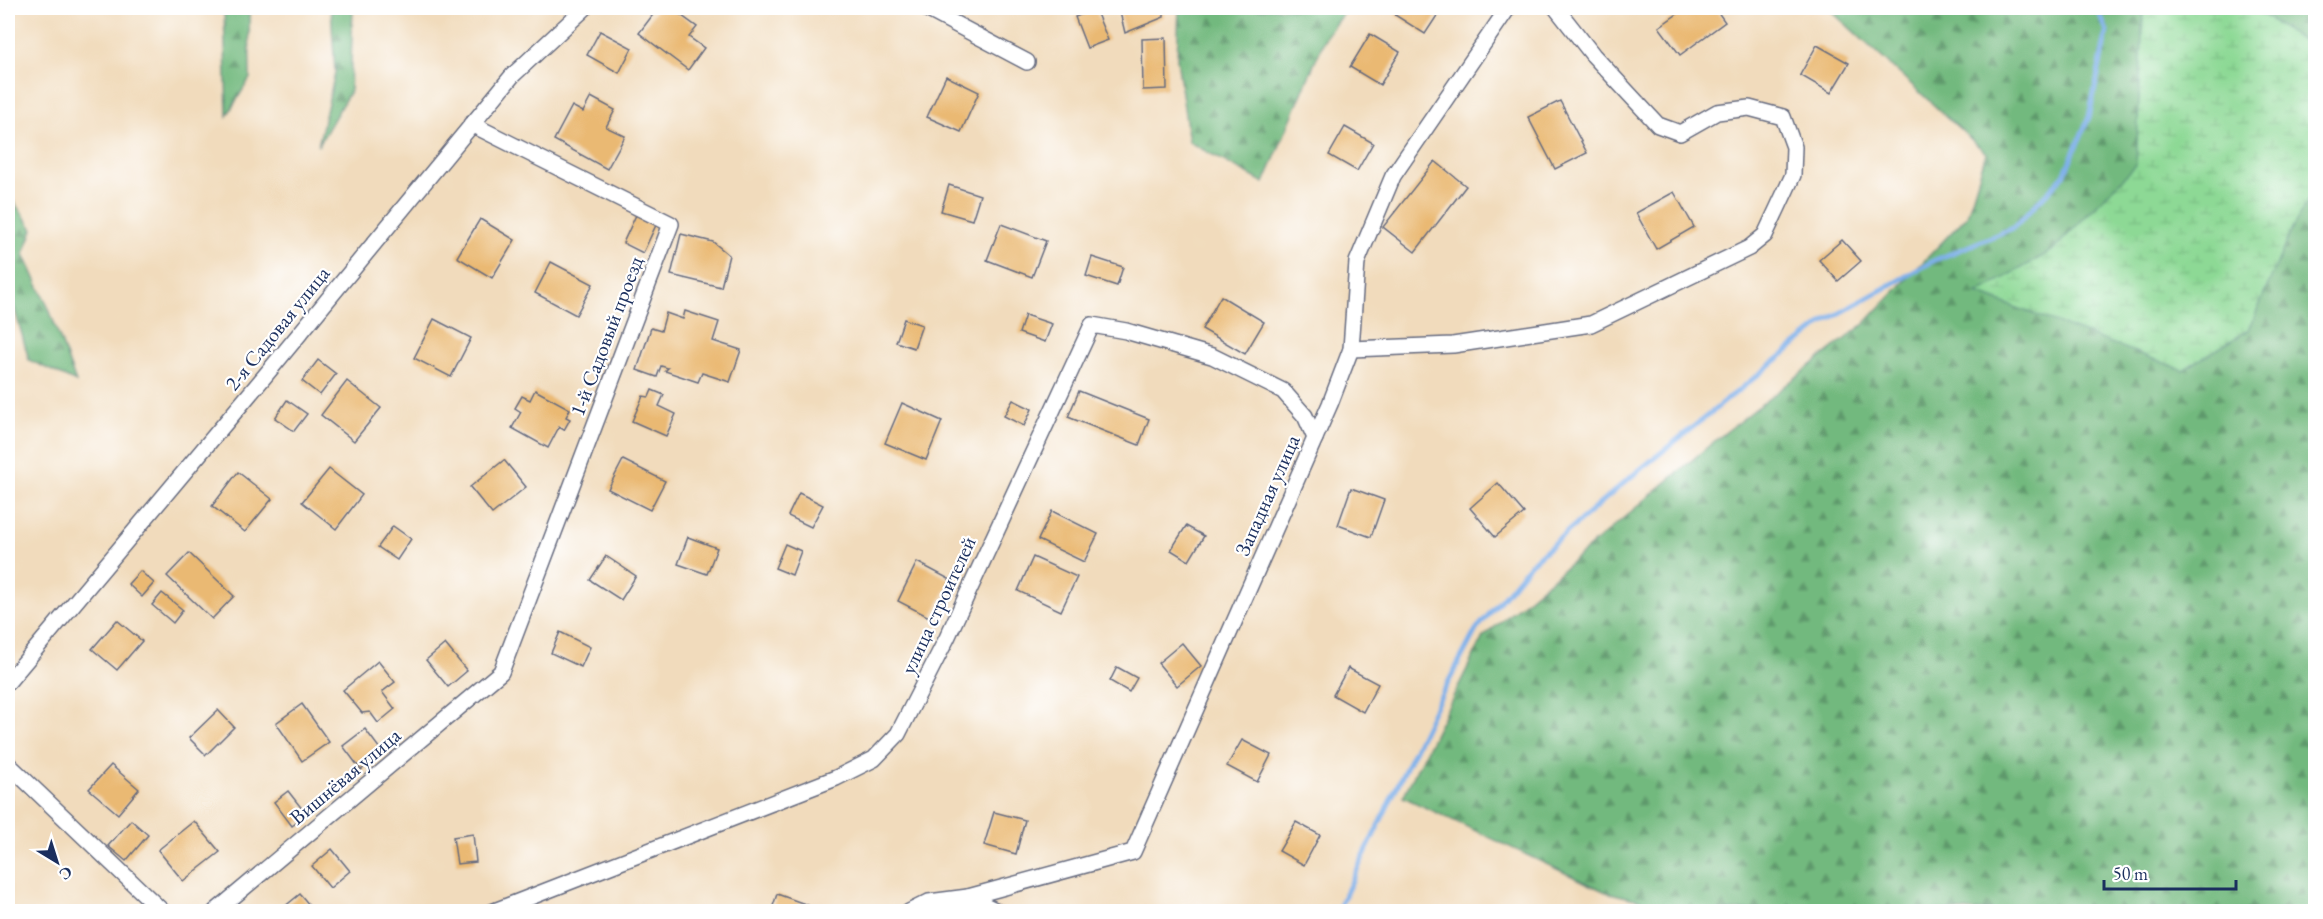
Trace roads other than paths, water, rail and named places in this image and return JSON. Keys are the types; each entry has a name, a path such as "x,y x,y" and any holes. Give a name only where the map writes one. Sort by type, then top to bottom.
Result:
{"street":[{"name":"2-я Садовая улица","path":"8,682 512,76 585,8"},
{"path":"926,8 1027,62"},
{"name":"Западная улица","path":"968,897 1133,852 1315,438 1351,349 1357,262 1393,176 1508,8"},
{"path":"1351,349 1453,345 1591,324 1749,248 1765,235 1793,175 1794,147 1783,117 1749,108 1717,112 1680,133 1658,125 1593,55 1556,8"},
{"name":"1-й Садовый проезд","path":"471,124 671,224 501,672"},
{"name":"улица строителей","path":"492,912 836,778 874,759 898,734 947,638 1092,325 1125,331 1212,356 1283,391 1305,416 1315,438"},
{"name":"Вишнёвая улица","path":"215,912 501,672"},
{"path":"8,764 163,912"},
{"path":"909,912 929,902 968,897 999,912"}],"waterway":[{"path":"1337,912 1434,709 1476,630 1531,563 1632,476 1824,322 1935,260 2013,228 2064,175 2089,117 2107,31 2097,8"}]}
